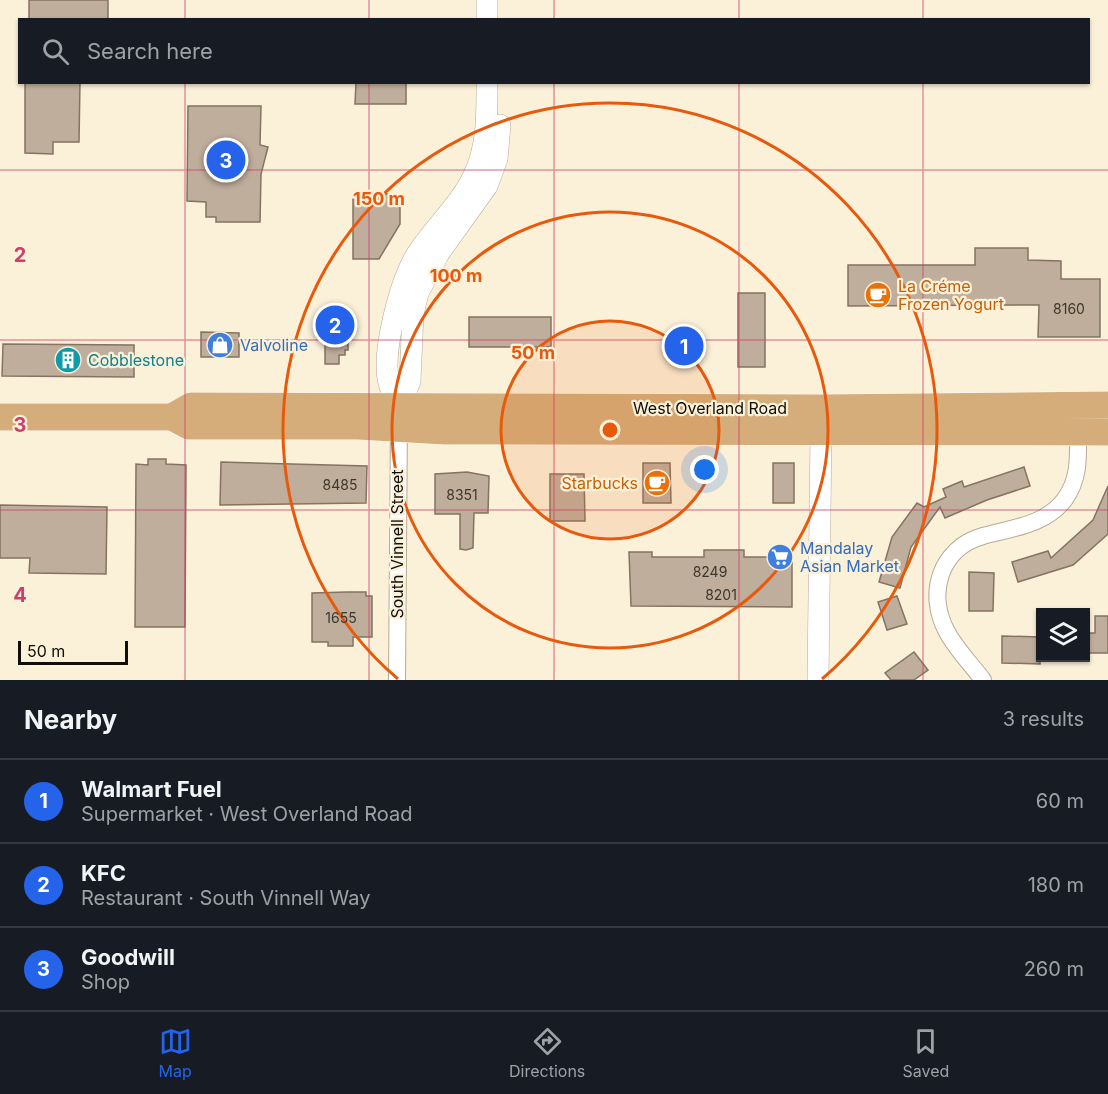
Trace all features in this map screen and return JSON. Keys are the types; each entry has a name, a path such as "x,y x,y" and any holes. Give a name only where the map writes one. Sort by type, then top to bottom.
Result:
{"main road":[{"name":"West Overland Road","path":"399,418 445,431 693,431 725,420 821,420 993,405 1108,405"},
{"path":"922,433 974,422 1030,421 1036,405"},
{"name":"West Overland Road","path":"0,417 172,417 191,406 399,418 821,420 922,433 1108,432"},
{"path":"1078,432 1089,422 1108,420"}],"street":[{"path":"487,0 487,18"},
{"path":"500,0 500,18"},
{"path":"399,418 389,382 394,314 403,282 418,252 473,177 483,150 487,84"},
{"path":"399,418 410,381 413,314 418,293 439,253 487,186 497,159 500,84"},
{"name":"South Vinnell Street","path":"397,680 399,418"},
{"path":"818,680 821,420"},
{"path":"983,680 947,632 938,607 938,584 945,561 962,545 982,536 1010,531 1038,520 1065,499 1078,470 1078,432"}],"building":[{"path":"29,0 108,0 108,18 29,18"},
{"path":"25,84 80,84 79,142 53,142 53,154 25,153"},
{"path":"356,84 406,84 406,104 355,104"},
{"path":"188,106 261,106 260,145 268,147 261,174 260,222 216,222 216,217 206,217 206,202 187,201"},
{"path":"353,194 391,194 391,204 400,204 400,224 379,259 353,259"},
{"path":"975,248 1028,248 1028,260 1061,261 1061,279 1100,279 1100,337 1038,337 1039,305 848,306 848,265 975,265"},
{"path":"738,293 765,293 765,367 738,367"},
{"path":"325,312 345,312 345,339 348,339 348,350 345,350 345,355 339,355 339,364 325,364"},
{"path":"469,317 551,317 551,347 469,347"},
{"path":"695,330 695,361 674,361 674,331"},
{"name":"Valvoline","path":"201,332 239,333 239,357 201,357"},
{"name":"Cobblestone","path":"3,344 134,345 134,377 2,376"},
{"path":"148,459 166,459 166,464 186,465 185,627 135,627 136,464 148,465"},
{"path":"221,462 367,466 366,503 220,505"},
{"name":"Starbucks","path":"643,463 670,463 671,503 643,503"},
{"path":"773,463 794,463 794,503 773,503"},
{"path":"1024,467 1030,486 987,500 945,518 940,507 911,547 900,588 879,582 892,537 917,503 924,507 946,497 943,489 962,481 964,487"},
{"path":"467,472 489,476 488,513 474,513 473,548 466,550 460,549 460,514 435,514 435,474"},
{"path":"550,474 584,474 585,521 550,521"},
{"path":"1108,486 1108,534 1073,565 1018,582 1012,562 1048,551 1051,558 1093,520"},
{"path":"0,505 107,507 106,574 29,573 30,558 0,558"},
{"path":"704,550 744,550 744,557 770,557 770,552 792,552 792,607 631,606 629,552 652,552 652,557 704,557"},
{"path":"969,572 994,573 993,611 969,611"},
{"path":"366,592 366,596 372,596 372,637 353,637 353,646 328,646 328,642 312,642 312,593"},
{"path":"897,596 907,624 887,630 878,602"},
{"path":"1095,616 1108,616 1108,653 1090,653 1090,633 1095,633"},
{"path":"1002,636 1036,637 1036,662 1040,664 1002,663"},
{"path":"914,652 928,670 914,680 891,680 885,673"}],"place":[{"name":"Goodwill","path":"226,160"},
{"name":"La Créme Frozen Yogurt","path":"878,295"},
{"name":"KFC","path":"335,325"},
{"name":"Valvoline","path":"220,345"},
{"name":"Walmart Fuel","path":"684,346"},
{"name":"Cobblestone","path":"68,360"},
{"name":"Starbucks","path":"657,483"},
{"name":"Mandalay Asian Market","path":"780,557"}]}
